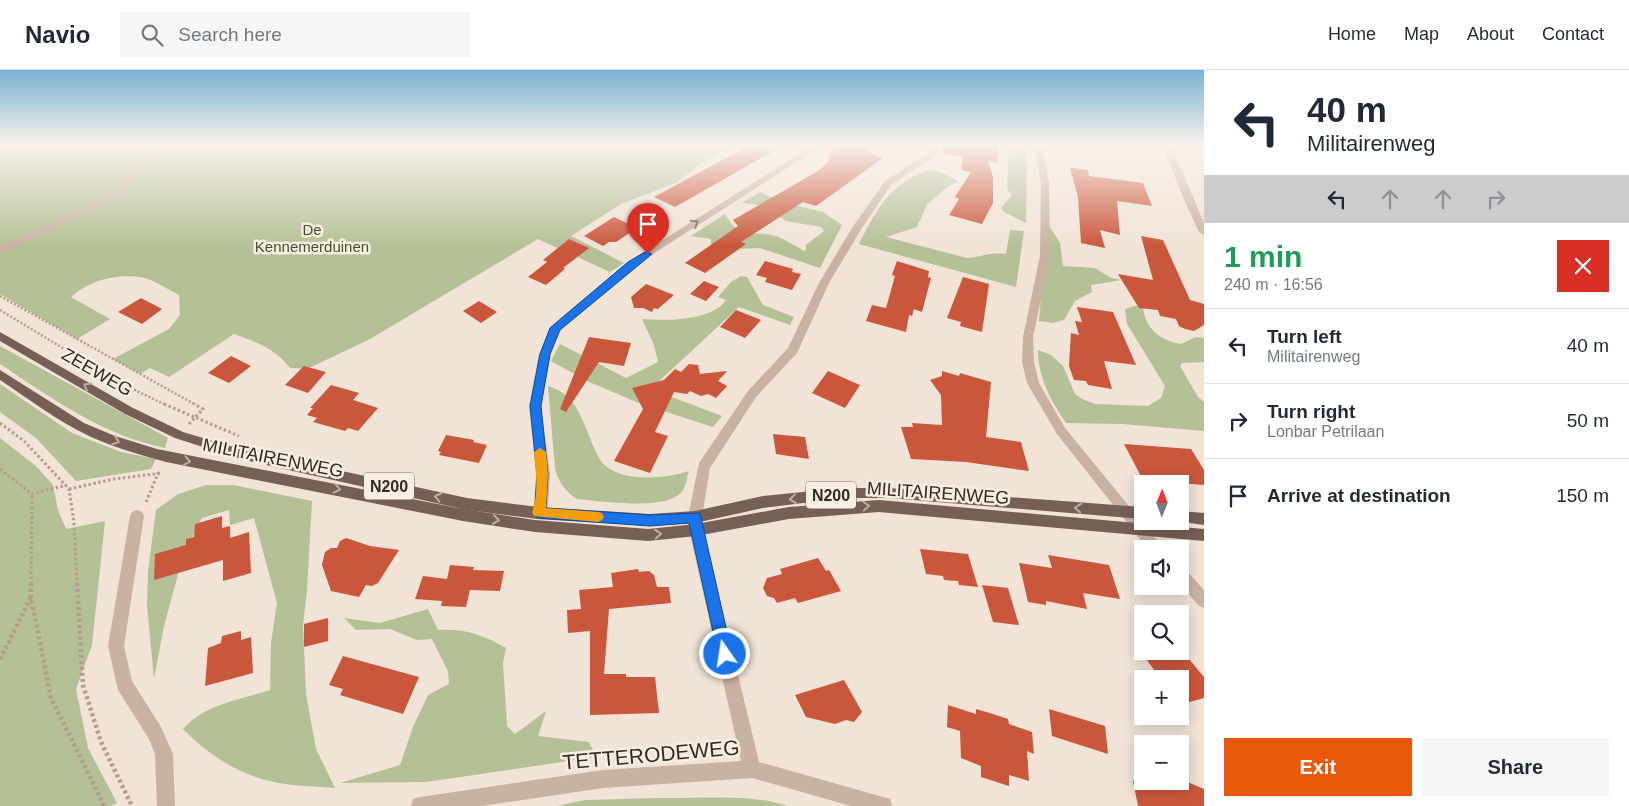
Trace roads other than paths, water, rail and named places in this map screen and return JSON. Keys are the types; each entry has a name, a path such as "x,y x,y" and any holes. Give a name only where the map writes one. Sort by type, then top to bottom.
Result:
{"main road":[{"name":"ZEEWEG","path":"0,336 129,410 179,435"},
{"name":"MILITAIRENWEG","path":"0,374 72,422 93,433 140,450 166,457 463,515 535,526 648,535 696,524 763,502 843,493 880,493 1134,513"},
{"name":"MILITAIRENWEG","path":"179,435 240,454 467,504 538,512 696,524 789,513 879,506 1134,528"},
{"path":"1189,518 1204,519"},
{"name":"MILITAIRENWEG","path":"1151,530 1204,535"}],"street":[{"path":"0,251 102,202 119,189 128,178"},
{"path":"538,512 541,505 542,474 535,406 545,354 555,328 631,264 767,178"},
{"path":"752,769 696,524 704,467 752,394 793,350 824,283 857,228 888,183 895,178"},
{"path":"1043,178 1045,256 1028,337 1028,362 1033,383 1061,431 1134,522"},
{"path":"1179,178 1188,202 1204,232"},
{"path":"138,516 116,646 124,684 155,734 164,754 166,806"},
{"path":"1141,530 1149,540"},
{"path":"1189,584 1204,601"},
{"name":"TETTERODEWEG","path":"420,806 603,779 752,769 882,806"}],"park label":[{"name":"De Kennemerduinen","path":"312,238"}]}
